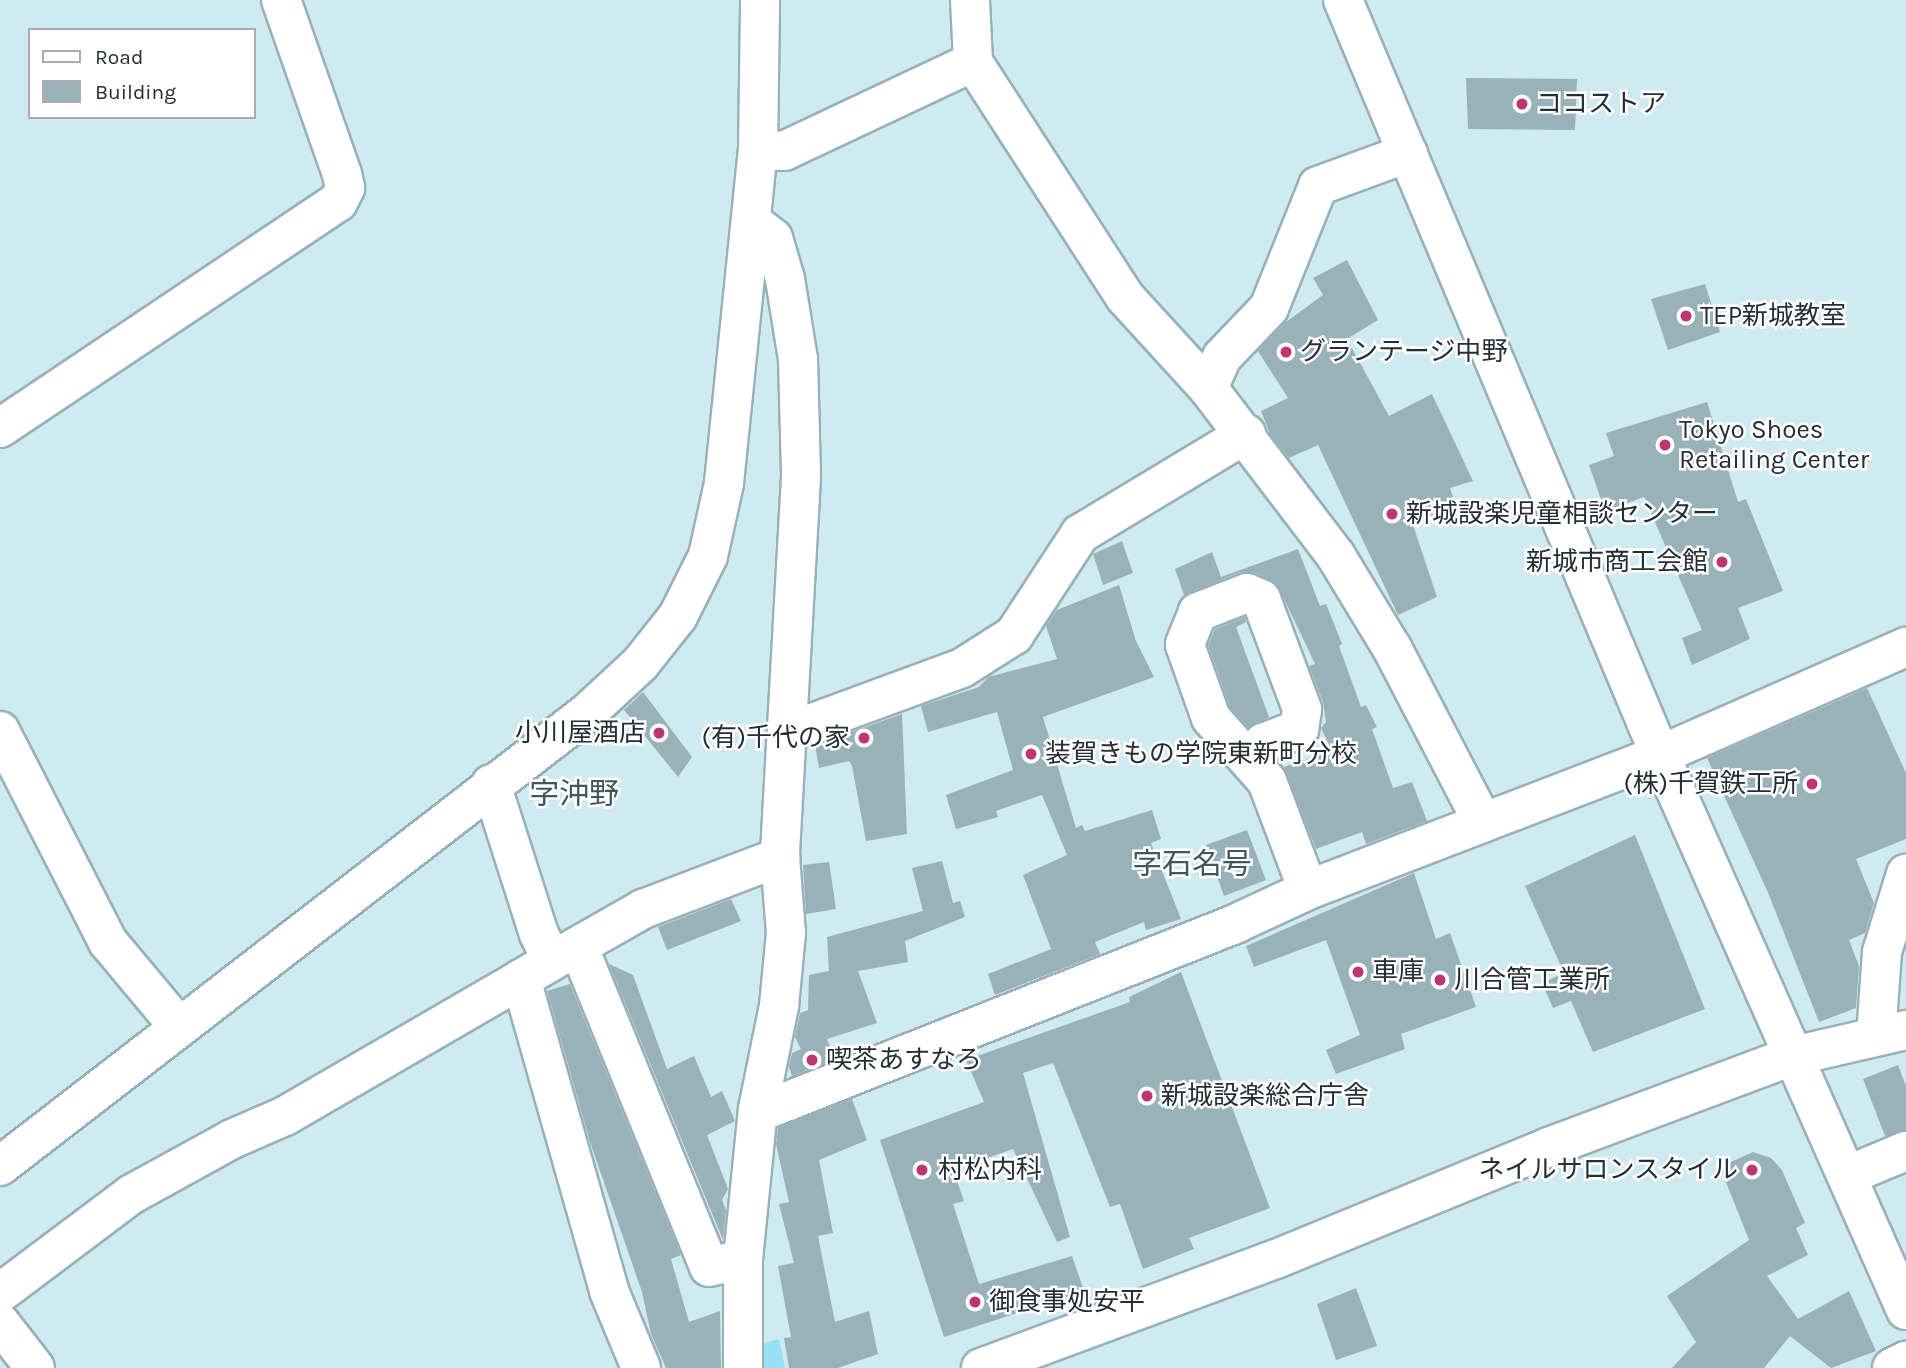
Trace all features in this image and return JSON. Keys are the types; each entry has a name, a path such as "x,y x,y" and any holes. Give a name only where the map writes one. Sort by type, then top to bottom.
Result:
{"street":[{"path":"0,428 338,202 345,188 342,174 281,0"},
{"path":"0,1166 328,916 491,784 587,713 640,664 678,616 708,556 724,483 758,149 760,0"},
{"path":"970,0 973,62 1125,297 1246,434 1343,567 1392,648 1483,822"},
{"path":"1343,0 1660,755 1906,1310"},
{"path":"758,149 784,150 973,62"},
{"path":"1208,388 1222,357 1269,308 1318,186 1408,153"},
{"path":"743,1368 743,1259 758,1109 779,1006 785,945 780,857 801,477 798,359 773,238 751,220"},
{"path":"788,732 962,668 1014,635 1080,534 1246,434"},
{"path":"758,1109 799,1097 1237,923 1308,890 1660,755 1906,647"},
{"path":"0,731 108,942 179,1027"},
{"path":"1251,761 1267,781 1308,890"},
{"path":"491,784 539,934 551,962 709,1267 743,1259"},
{"path":"0,1293 132,1194 232,1139 297,1110 643,909 780,857"},
{"path":"981,1368 1276,1259 1468,1179 1793,1056 1891,1033 1882,952 1906,874"},
{"path":"551,962 609,1291 641,1368"},
{"path":"1847,1175 1906,1151"},
{"path":"0,1323 36,1368"},
{"path":"1892,1368 1906,1361"}],"shaded area":[{"path":"779,1339 785,1368 760,1368 757,1345"}],"building":[{"name":"ココストア","path":"1466,78 1577,79 1575,130 1468,129"},
{"path":"1347,260 1378,320 1347,339 1389,416 1432,394 1473,481 1450,488 1455,503 1413,525 1437,597 1398,615 1318,445 1289,458 1270,434 1261,411 1288,398 1258,351 1286,322 1323,295 1313,278"},
{"name":"TEP新城教室","path":"1705,284 1720,332 1668,350 1651,299"},
{"path":"1707,402 1738,502 1746,499 1783,591 1738,608 1750,639 1692,665 1682,638 1702,630 1644,497 1605,511 1589,465 1614,456 1606,433"},
{"path":"1122,541 1133,573 1103,585 1093,554"},
{"path":"1298,549 1320,606 1326,604 1342,644 1339,646 1361,707 1366,705 1377,727 1372,729 1393,788 1412,782 1427,821 1366,844 1362,832 1316,849 1284,767 1332,751 1321,728 1326,722 1323,702 1309,666 1315,664 1277,584 1256,573 1240,572 1184,595 1175,569 1212,552 1221,577"},
{"path":"1119,585 1136,641 1154,677 1043,717 1076,828 1082,825 1085,831 1152,810 1161,839 1151,843 1181,919 1146,930 1144,922 1095,942 1100,954 995,995 988,974 1051,949 1023,875 1067,855 1042,795 996,811 998,817 956,829 946,795 1013,770 997,712 928,732 921,706 979,687 988,677 1057,659 1046,626 1057,610"},
{"path":"1245,617 1246,622 1236,627 1269,717 1249,728 1230,707 1208,645 1215,629"},
{"name":"(株)千賀鉄工所","path":"1867,688 1906,773 1906,839 1856,859 1874,903 1865,933 1849,940 1859,966 1856,1008 1819,1022 1769,895 1707,758"},
{"name":"小川屋酒店","path":"643,692 692,757 678,777 624,710"},
{"path":"902,714 907,834 866,841 852,766 849,761 819,768 815,745"},
{"path":"1247,830 1266,880 1224,896 1206,845"},
{"path":"1635,835 1705,1009 1593,1052 1571,1001 1553,1008 1542,983 1564,973 1525,886"},
{"path":"942,861 953,903 960,901 965,917 905,941 908,962 858,971 877,1023 827,1039 835,1059 792,1076 789,1067 792,1053 801,1049 795,1037 800,1013 808,1010 809,975 829,971 827,937 923,911 912,868"},
{"path":"829,862 836,909 806,914 803,865"},
{"path":"1414,873 1436,939 1450,933 1476,1007 1401,1034 1405,1049 1336,1074 1326,1050 1360,1035 1326,940 1254,967 1246,946"},
{"path":"731,899 741,921 667,950 658,927"},
{"path":"609,964 633,975 667,1069 694,1056 711,1097 722,1091 735,1121 707,1135 728,1189 722,1200 726,1210 723,1240"},
{"path":"1181,972 1270,1208 1189,1238 1194,1249 1143,1269 1120,1204 1110,1207 1053,1063 1023,1073 1070,1237 1057,1242 1013,1149 953,1170 964,1201 953,1204 979,1284 1072,1256 1084,1291 944,1337 880,1140 984,1102 966,1060 1130,1002 1129,997"},
{"path":"570,984 681,1255 671,1259 689,1322 720,1311 721,1368 666,1368 651,1334 642,1292 590,1142 547,991"},
{"path":"1898,1065 1906,1086 1906,1130 1885,1136 1863,1079"},
{"path":"852,1099 867,1140 819,1160 833,1233 818,1236 835,1322 869,1311 878,1354 838,1368 789,1368 784,1338 791,1337 778,1266 794,1263 779,1204 789,1202 776,1144 778,1128"},
{"path":"1753,1152 1771,1158 1782,1170 1805,1223 1796,1228 1808,1255 1767,1276 1798,1319 1849,1291 1876,1351 1831,1368 1790,1336 1764,1368 1672,1368 1696,1342 1667,1296 1749,1240 1720,1167"},
{"path":"1356,1288 1377,1346 1336,1360 1317,1304"}],"place":[{"name":"ココストア","path":"1522,104"},
{"name":"TEP新城教室","path":"1686,316"},
{"name":"グランテージ中野","path":"1286,352"},
{"name":"Tokyo Shoes Retailing Center","path":"1665,445"},
{"name":"新城設楽児童相談センター","path":"1392,514"},
{"name":"新城市商工会館","path":"1722,562"},
{"name":"小川屋酒店","path":"659,733"},
{"name":"(有)千代の家","path":"864,738"},
{"name":"装賀きもの学院東新町分校","path":"1031,754"},
{"name":"(株)千賀鉄工所","path":"1812,784"},
{"name":"車庫","path":"1358,972"},
{"name":"川合管工業所","path":"1440,980"},
{"name":"喫茶あすなろ","path":"812,1060"},
{"name":"新城設楽総合庁舎","path":"1147,1096"},
{"name":"村松内科","path":"922,1170"},
{"name":"ネイルサロンスタイル","path":"1752,1170"},
{"name":"御食事処安平","path":"975,1302"}],"district":[{"name":"字沖野","path":"574,794"},
{"name":"字石名号","path":"1192,864"}]}
